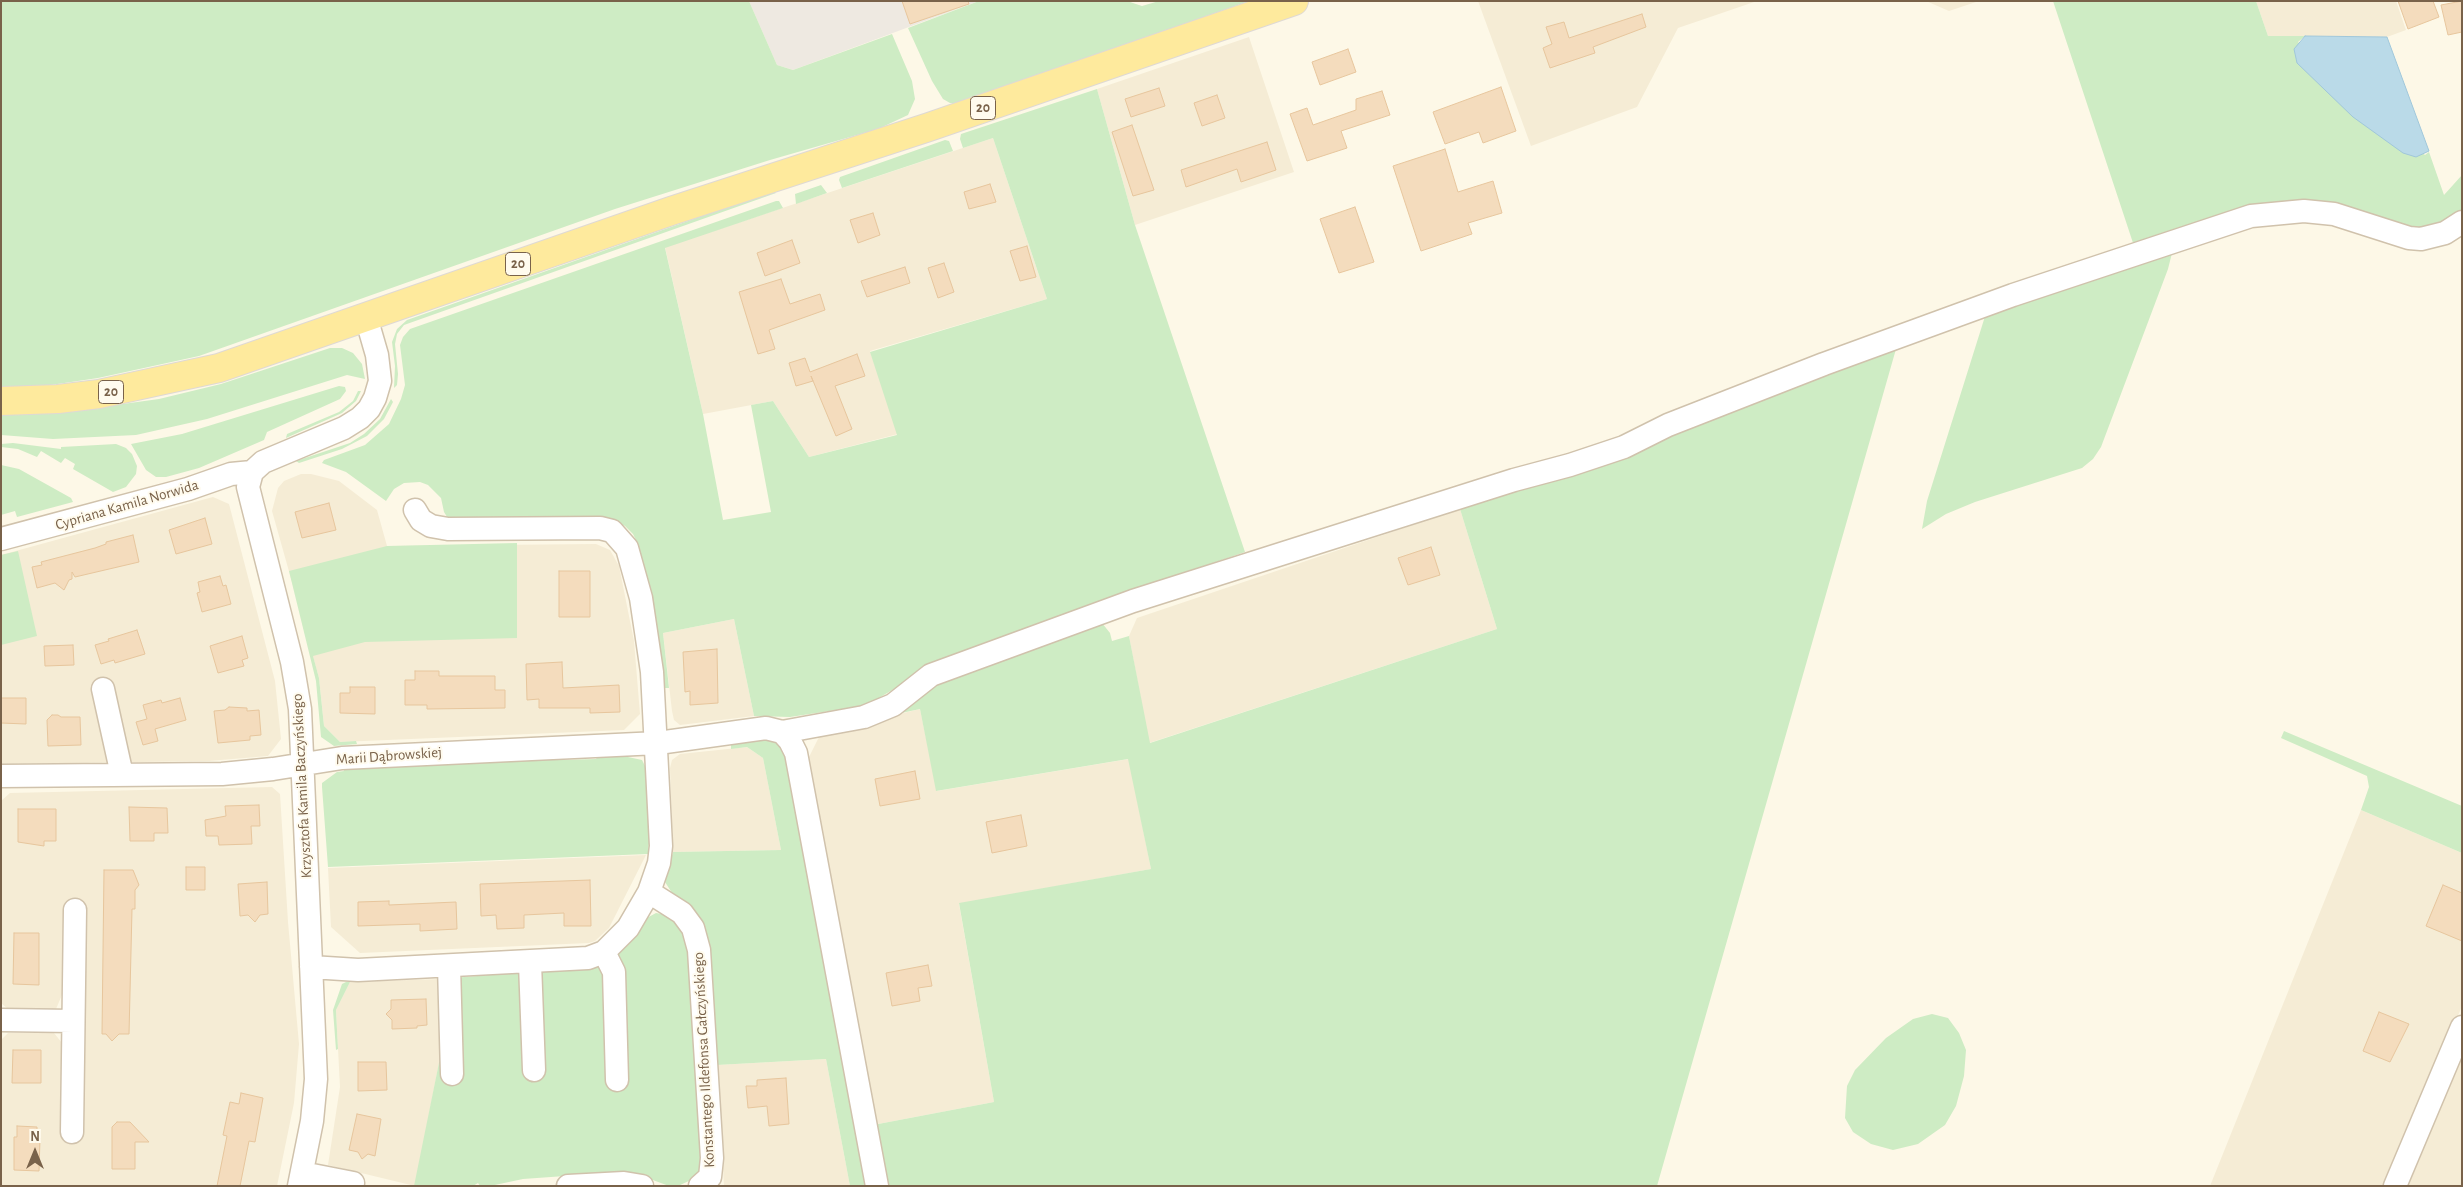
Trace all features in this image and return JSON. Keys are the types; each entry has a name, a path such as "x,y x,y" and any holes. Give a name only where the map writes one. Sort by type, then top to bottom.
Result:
{"main road":[{"name":"20","path":"1,401 67,398 157,384 219,368 671,211 921,130 1294,1"}],"street":[{"name":"Marii Dąbrowskiej","path":"1,776 222,774 304,765 342,758 658,743 766,728 782,732 864,717 892,705 931,675 1127,603 1624,447 1668,425 1824,364 2013,295 2251,216 2304,211 2334,214 2409,238 2421,239 2440,235 2462,222"},
{"path":"252,472 263,462 282,452 352,424 369,409 380,388 380,374 377,354 366,317"},
{"name":"Cypriana Kamila Norwida","path":"1,539 188,489 232,474 252,472"},
{"name":"Krzysztofa Kamila Baczyńskiego","path":"252,472 248,487 249,495 294,675 300,709 304,765 316,1078 313,1113 301,1179"},
{"path":"311,967 358,970 530,963 588,958 604,952 628,928 649,892 655,877 661,846 658,743 652,672 641,598 632,561 620,538 612,531 600,528 448,529 430,526 421,520 415,510"},
{"path":"103,689 122,775"},
{"path":"782,732 790,741 796,753 877,1186"},
{"name":"Konstantego Ildefonsa Gałczyńskiego","path":"649,892 682,913 693,928 699,950 712,1158 710,1177 700,1186"},
{"path":"72,1132 75,910"},
{"path":"604,952 614,972 617,1080"},
{"path":"530,963 534,1070"},
{"path":"449,966 452,1074"},
{"path":"1,1020 73,1021"},
{"path":"2395,1186 2462,1027"},
{"path":"301,1179 353,1183"},
{"path":"568,1186 624,1183 642,1186"}],"shaded area":[{"path":"749,1 979,1 793,70 777,65"},
{"path":"1478,1 1757,1 1678,28 1637,107 1531,146"},
{"path":"1926,1 1979,1 1949,11"},
{"path":"2256,1 2396,1 2406,30 2387,37 2268,36"},
{"path":"1249,37 1294,172 1135,225 1097,89"},
{"path":"993,138 1047,299 870,351 898,434 809,457 773,401 703,414 665,247"},
{"path":"301,474 311,474 339,481 377,510 387,546 596,544 610,550 619,566 634,641 640,714 624,730 340,742 324,726 319,678 272,511 278,488 284,481"},
{"path":"213,497 229,504 275,681 281,739 268,756 209,761 1,764 1,555"},
{"path":"1460,509 1497,629 1149,743 1129,636 1137,618"},
{"path":"734,619 754,716 680,725 674,720 672,711 663,633"},
{"path":"920,709 937,791 1129,759 1151,869 959,904 994,1102 873,1125 807,761 821,733"},
{"path":"747,747 763,758 781,850 673,852 670,768 672,760 680,754"},
{"path":"272,787 280,794 288,922 299,1044 294,1103 277,1186 1,1186 1,1040 8,1033 54,1033 62,1043 61,1135 83,1136 86,908 66,907 64,990 56,1009 8,1009 1,1003 1,801 10,793"},
{"path":"2361,810 2462,853 2462,1006 2388,1186 2210,1186"},
{"path":"646,855 609,928 595,941 589,943 360,953 331,927 328,868"},
{"path":"440,979 443,1043 415,1186 328,1165 340,1087 336,1010 350,982"},
{"path":"2462,1050 2462,1186 2404,1186"},
{"path":"826,1059 850,1186 724,1186 717,1065"}],"green space":[{"path":"1,1 749,1 777,65 793,70 892,34 912,81 915,99 908,115 878,129 770,160 615,209 199,356 98,378 44,386 1,388"},
{"path":"979,1 1127,1 1142,6 1159,1 1249,1 961,103 950,103 943,99 932,81 908,28"},
{"path":"2053,1 2256,1 2268,36 2305,36 2298,42 2425,155 2429,152 2444,195 2462,175 2462,214 2424,231 2309,206 2135,249"},
{"path":"1097,89 1135,225 1245,552 1137,589 916,676 872,702 856,707 790,717 754,716 734,619 663,633 669,688 664,688 638,544 633,534 625,526 617,522 449,520 444,512 441,498 428,485 420,482 404,483 394,489 386,501 346,472 322,463 324,460 365,445 389,424 401,399 405,385 400,345 403,337 410,329 779,201 783,208 665,248 703,414 723,520 771,512 751,405 773,401 809,457 897,435 870,352 1047,299 993,138 963,148 960,139 961,134"},
{"path":"945,140 949,141 953,151 842,188 839,180 840,177"},
{"path":"821,185 827,193 796,204 795,194"},
{"path":"773,191 776,193 404,325 397,334 395,344 398,374 397,385 394,388 395,366 392,342 397,329 407,320"},
{"path":"2173,249 2168,269 2101,447 2093,459 2082,468 1975,502 1946,514 1922,529 1927,501 1987,310"},
{"path":"1898,342 1657,1186 883,1186 873,1125 994,1102 959,903 1151,869 1128,759 936,791 920,709 883,717 938,682 1102,623 1110,633 1112,641 1129,636 1150,743 1497,629 1460,509"},
{"path":"330,348 342,348 353,353 362,364 365,379 347,375 207,419 136,435 53,439 1,435 1,411 101,407 159,399 221,384"},
{"path":"339,386 345,387 346,391 340,399 267,432 264,440 199,468 166,477 156,477 146,470 131,444 182,434"},
{"path":"358,391 361,391 356,401 342,413 286,438 287,434 339,412 353,401"},
{"path":"391,399 393,402 384,419 367,436 342,449 299,463 296,461 350,443 364,434 380,419"},
{"path":"13,443 61,449 61,447 116,444 126,448 132,454 137,466 136,474 126,487 113,492 73,469 75,464 65,458 61,463 41,451 37,457 18,449 1,447 1,444"},
{"path":"1,465 19,469 71,498 73,502 17,517 15,511 1,515"},
{"path":"517,543 517,638 365,642 313,656 319,678 324,726 340,742 356,741 357,744 334,746 321,737 316,681 289,571 387,546"},
{"path":"18,551 37,636 1,645 1,555"},
{"path":"2284,731 2462,806 2462,853 2361,810 2369,787 2367,776 2281,738"},
{"path":"772,737 784,748 871,1186 850,1186 826,1059 717,1065 674,896 665,882 673,852 781,850 763,758 747,747 731,749 731,742"},
{"path":"628,752 628,757 642,760 646,768 650,832 648,854 328,867 322,783 337,772 344,771 343,766 558,755 561,760 596,759 600,753"},
{"path":"656,913 674,916 691,945 704,1165 699,1173 693,1179 678,1186 669,1186 642,1176 565,1176 523,1179 490,1186 480,1186 478,1183 473,1186 414,1186 443,1043 440,979 514,973 616,956 629,944 643,920"},
{"path":"350,982 336,1010 338,1049 336,1050 333,1010 342,984"},
{"path":"1932,1014 1948,1018 1959,1033 1966,1050 1964,1076 1956,1106 1945,1125 1918,1144 1893,1150 1871,1144 1853,1132 1845,1118 1847,1086 1855,1070 1886,1038 1913,1019"}],"water":[{"path":"2305,36 2387,37 2429,151 2416,157 2403,153 2353,117 2297,63 2294,49"}],"building":[{"path":"902,1 968,1 969,4 910,24"},
{"path":"2398,1 2433,1 2439,17 2408,29"},
{"path":"2462,1 2462,32 2448,35 2441,5"},
{"path":"1642,14 1646,27 1593,47 1595,53 1550,68 1543,48 1552,44 1546,27 1564,22 1569,38"},
{"path":"1348,49 1356,72 1320,85 1312,62"},
{"path":"1501,87 1516,131 1483,143 1479,132 1445,144 1433,112"},
{"path":"1159,88 1165,106 1131,117 1125,99"},
{"path":"1382,91 1390,115 1341,131 1347,148 1307,161 1290,114 1307,108 1313,125 1356,110 1356,99"},
{"path":"1217,95 1225,118 1202,126 1194,103"},
{"path":"1132,125 1154,190 1133,196 1112,132"},
{"path":"1267,142 1276,170 1241,182 1237,169 1186,187 1181,170"},
{"path":"1445,149 1458,192 1493,181 1502,213 1468,223 1472,234 1421,251 1393,166"},
{"path":"990,184 996,202 969,209 964,192"},
{"path":"1355,207 1374,262 1339,273 1320,219"},
{"path":"873,213 880,235 858,243 850,220"},
{"path":"792,240 800,263 765,276 757,253"},
{"path":"1027,246 1036,277 1020,281 1010,251"},
{"path":"944,263 954,292 938,298 928,268"},
{"path":"905,267 910,283 867,297 861,281"},
{"path":"781,279 790,304 820,294 825,310 769,330 775,349 758,354 739,292"},
{"path":"857,354 865,376 835,386 852,429 836,436 811,376 813,381 796,386 789,363 805,358 810,372"},
{"path":"329,503 336,530 302,538 295,512"},
{"path":"205,518 212,544 176,554 169,530"},
{"path":"133,535 139,562 75,577 72,572 72,579 69,580 64,590 55,583 37,588 32,567 42,565 41,562 95,548 106,544 106,542"},
{"path":"1431,547 1440,575 1408,585 1398,558"},
{"path":"559,571 590,571 590,617 559,617"},
{"path":"220,576 223,586 226,585 231,604 202,612 197,593 200,592 198,582"},
{"path":"137,630 145,654 115,663 114,660 101,664 95,645"},
{"path":"242,636 248,658 242,660 244,666 218,673 210,646"},
{"path":"73,645 74,665 45,666 44,646"},
{"path":"717,649 718,703 690,705 690,691 685,692 683,652"},
{"path":"562,662 563,688 619,685 620,712 590,713 590,708 539,708 539,699 527,700 526,664"},
{"path":"415,671 439,671 439,676 495,676 495,690 505,690 505,708 427,709 427,705 405,705 405,680 415,680"},
{"path":"350,687 375,687 375,714 340,713 340,693 350,693"},
{"path":"1,698 26,698 26,724 1,723"},
{"path":"180,698 186,720 155,729 158,741 143,745 136,722 147,719 143,705 161,700 162,703"},
{"path":"229,707 247,708 247,711 259,710 261,735 250,736 250,740 218,743 214,711 225,710"},
{"path":"52,715 80,717 81,745 48,746 47,720"},
{"path":"915,771 920,799 880,806 875,779"},
{"path":"259,805 260,826 251,826 252,844 219,845 218,836 206,836 205,820 226,816 225,806"},
{"path":"129,807 167,808 168,833 154,833 154,841 130,841"},
{"path":"18,809 56,809 56,841 44,841 44,846 18,842"},
{"path":"1021,815 1027,846 992,853 986,822"},
{"path":"186,867 205,867 205,890 186,890"},
{"path":"104,870 133,870 139,885 135,890 135,909 132,909 129,1034 119,1034 112,1041 106,1034 102,1034"},
{"path":"590,880 591,926 564,926 564,913 524,915 524,928 497,929 496,915 481,916 480,884"},
{"path":"267,882 268,914 260,915 255,922 248,915 240,916 238,884"},
{"path":"2443,885 2462,893 2462,941 2426,926"},
{"path":"389,901 389,905 456,902 457,929 420,931 420,924 358,926 358,902"},
{"path":"14,933 39,933 39,985 13,984"},
{"path":"928,965 932,986 918,988 920,1001 892,1006 886,973"},
{"path":"426,999 427,1025 417,1026 417,1028 392,1029 392,1020 386,1014 391,1009 391,1000"},
{"path":"2379,1012 2409,1024 2390,1062 2363,1051"},
{"path":"13,1050 41,1050 41,1083 12,1083"},
{"path":"358,1062 386,1062 387,1090 358,1091"},
{"path":"786,1078 789,1124 769,1126 767,1106 748,1108 746,1086 757,1086 757,1080"},
{"path":"241,1093 263,1098 255,1142 249,1141 240,1186 217,1186 227,1136 223,1135 230,1102 239,1104"},
{"path":"357,1114 381,1119 375,1156 368,1154 362,1159 358,1152 349,1150"},
{"path":"117,1122 130,1122 149,1142 135,1142 135,1169 112,1169 112,1127"},
{"path":"17,1126 37,1127 37,1138 40,1138 39,1171 14,1170 14,1137 17,1137"}]}
